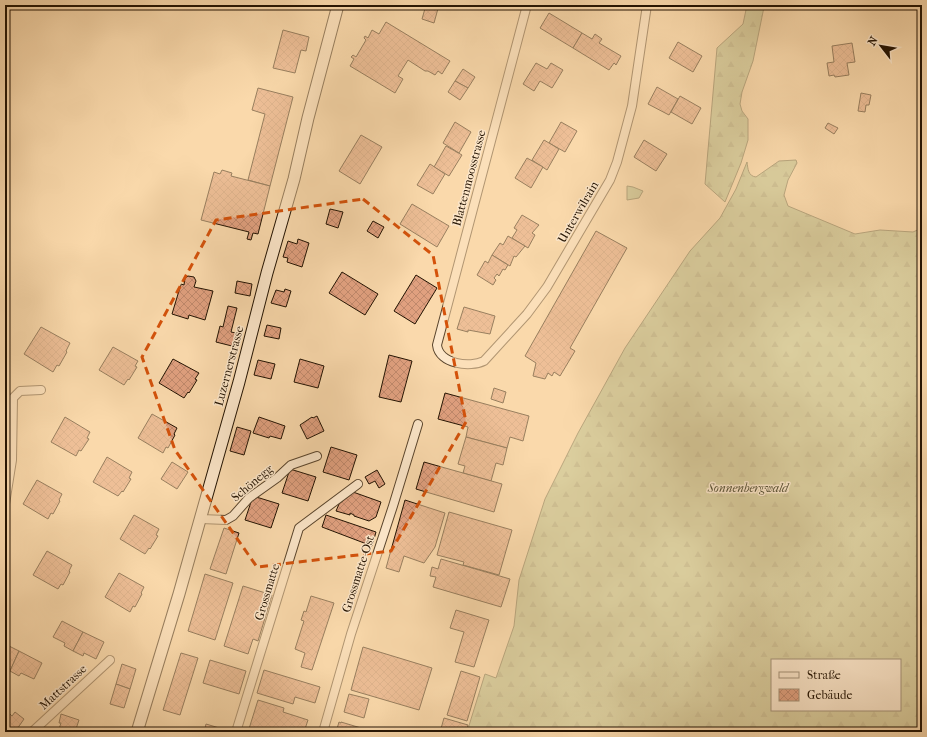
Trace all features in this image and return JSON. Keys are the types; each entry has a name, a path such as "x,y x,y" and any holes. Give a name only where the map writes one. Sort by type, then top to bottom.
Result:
{"main road":[{"name":"Luzernerstrasse","path":"137,732 201,519 245,360 268,268 294,178 308,118 338,5"}],"street":[{"name":"Blattenmoosstrasse","path":"441,355 438,350 438,340 527,5"},
{"name":"Unterwilrain","path":"441,355 450,361 471,365 479,364 484,361 527,314 548,287 562,265 610,180 617,162 632,106 647,5"},
{"path":"5,504 12,460 13,398 20,390 41,390"},
{"name":"Grossmatte-Ost","path":"323,732 351,634 418,424"},
{"name":"Schönegg","path":"201,519 226,520 233,516 249,498 277,478 291,465 317,456"},
{"name":"Grossmatte","path":"236,732 300,528 358,484"},
{"name":"Mattstrasse","path":"32,732 110,660"}],"highlighted area":[{"path":"363,199 433,255 466,422 391,551 257,567 175,450 142,357 216,220"}],"green space":[{"path":"747,5 764,5 764,7 753,61 742,92 740,104 742,111 748,119 748,140 741,163 725,202 705,184 717,48 743,24"},
{"name":"Sonnenbergwald","path":"796,160 797,163 788,180 784,195 788,206 855,234 880,230 913,232 922,228 922,732 467,732 485,674 496,678 514,626 519,580 545,499 578,433 625,348 690,251 720,218 736,189 747,162 750,174 756,177 779,161"},
{"path":"627,186 643,191 639,198 627,200"}],"building":[{"path":"426,5 439,5 434,23 422,19"},
{"path":"549,13 582,33 573,48 540,28"},
{"path":"386,22 450,61 442,74 438,71 435,75 425,71 408,60 398,76 403,79 395,93 350,66 354,59 351,57 353,55 356,57 366,40 364,38 365,36 368,38 372,30 379,34"},
{"path":"283,30 309,37 306,51 301,50 295,73 273,68"},
{"path":"582,33 592,39 595,34 602,39 599,43 621,56 616,65 614,63 609,70 573,48"},
{"path":"678,42 702,56 693,72 669,58"},
{"path":"852,43 855,62 847,63 849,75 835,77 834,75 829,76 827,63 834,62 832,46"},
{"path":"536,63 547,69 551,63 563,70 552,88 540,81 534,91 523,84"},
{"path":"463,69 475,77 468,88 455,81"},
{"path":"455,81 468,88 460,100 448,92"},
{"path":"657,87 678,99 669,115 648,104"},
{"path":"258,88 293,97 270,186 248,180 265,114 252,110"},
{"path":"861,93 871,95 869,105 866,105 865,112 858,111"},
{"path":"680,96 701,108 692,124 671,112"},
{"path":"455,122 471,132 459,153 443,143"},
{"path":"561,122 577,131 565,152 549,143"},
{"path":"828,123 838,128 834,134 825,128"},
{"path":"361,135 382,147 360,184 339,171"},
{"path":"544,140 559,149 547,170 532,160"},
{"path":"644,140 667,154 656,171 634,157"},
{"path":"446,146 462,155 449,176 434,167"},
{"path":"527,158 543,167 531,188 515,178"},
{"path":"430,164 445,174 433,194 417,185"},
{"path":"222,170 232,173 231,176 270,186 258,234 253,233 251,240 247,239 249,232 201,220 214,172 220,174"},
{"path":"412,204 449,226 437,247 400,224"},
{"path":"330,209 343,212 338,228 326,224"},
{"path":"522,215 539,225 532,233 535,235 528,248 512,238 517,230 514,228"},
{"path":"373,221 384,227 378,238 367,231"},
{"path":"596,231 627,248 570,348 575,351 560,376 554,372 552,376 548,373 545,379 533,376 536,363 525,356"},
{"path":"508,236 525,246 516,257 514,256 510,266 492,255 500,243 503,245"},
{"path":"298,239 309,243 302,267 287,262 288,258 283,257 288,241 297,244"},
{"path":"492,255 508,265 505,270 503,269 499,276 497,274 494,278 496,280 493,285 477,275 485,261 488,263"},
{"path":"342,272 378,294 365,315 329,293"},
{"path":"416,275 437,288 415,324 394,311"},
{"path":"188,276 194,277 196,281 194,287 213,291 205,320 189,315 188,319 172,314 181,284 184,285 185,278"},
{"path":"237,281 252,284 250,296 235,293"},
{"path":"285,289 291,291 286,307 271,303 276,290 284,292"},
{"path":"228,306 237,308 231,332 240,334 236,347 216,342 220,326 223,327"},
{"path":"464,307 495,316 490,334 468,330 468,332 457,329"},
{"path":"267,325 281,328 279,339 264,336"},
{"path":"41,327 70,343 59,366 57,365 53,372 24,354"},
{"path":"113,347 138,361 135,366 137,367 124,385 99,370"},
{"path":"389,355 412,361 401,402 379,397"},
{"path":"173,359 199,373 195,379 197,380 184,398 159,383"},
{"path":"300,359 324,366 318,388 294,382"},
{"path":"258,360 275,364 271,379 254,375"},
{"path":"494,388 506,392 503,403 491,399"},
{"path":"445,393 529,416 523,441 510,437 507,448 466,437 468,427 438,419"},
{"path":"152,414 177,428 168,448 166,447 163,453 138,438"},
{"path":"317,416 324,431 307,439 300,425 312,417"},
{"path":"65,417 90,432 87,438 89,439 81,451 79,450 76,456 51,442"},
{"path":"259,417 285,426 281,439 270,436 269,438 253,433"},
{"path":"237,427 251,431 244,455 230,451"},
{"path":"466,437 507,448 503,465 496,463 491,481 463,473 465,466 458,464"},
{"path":"331,447 357,455 349,480 323,472"},
{"path":"107,457 132,472 129,478 131,479 123,492 122,491 118,496 93,482"},
{"path":"172,462 188,472 177,489 161,479"},
{"path":"424,462 502,484 494,512 416,489"},
{"path":"290,469 316,477 308,501 282,493"},
{"path":"377,470 385,484 379,488 375,481 369,484 365,477"},
{"path":"37,480 62,494 53,514 51,513 48,519 23,504"},
{"path":"353,492 381,502 376,517 369,521 354,516 350,513 350,515 336,511 339,504"},
{"path":"253,496 279,504 271,528 245,520"},
{"path":"405,500 445,513 435,547 424,563 404,556 399,572 386,568"},
{"path":"449,512 512,530 499,575 463,565 464,562 437,555"},
{"path":"134,515 159,529 156,535 158,536 145,554 120,539"},
{"path":"326,515 376,532 372,546 322,527"},
{"path":"224,528 239,533 226,574 210,569"},
{"path":"47,551 72,565 63,585 61,584 58,589 33,575"},
{"path":"441,559 510,579 501,607 433,587 436,577 430,576 432,567 438,569"},
{"path":"119,573 144,587 135,607 133,606 130,612 105,597"},
{"path":"205,574 233,583 215,640 188,631"},
{"path":"243,586 272,595 258,641 253,639 248,654 224,646"},
{"path":"311,596 334,603 312,670 301,667 305,653 295,649 304,621 301,620 304,611 306,612"},
{"path":"456,610 489,620 474,667 455,662 464,632 450,628"},
{"path":"62,621 83,632 73,651 64,646 65,643 53,637"},
{"path":"83,632 104,642 96,659 84,653 83,656 73,651"},
{"path":"5,644 19,651 10,671 5,669"},
{"path":"363,647 432,668 419,710 351,690"},
{"path":"19,651 42,663 34,679 21,673 19,676 10,671"},
{"path":"181,653 198,658 180,715 163,710"},
{"path":"210,660 246,671 239,694 203,683"},
{"path":"122,664 136,669 130,689 116,684"},
{"path":"264,670 320,687 315,703 295,697 293,704 257,693"},
{"path":"461,671 480,677 467,721 447,715"},
{"path":"116,684 130,689 124,708 110,704"},
{"path":"349,694 369,699 364,718 344,712"},
{"path":"258,700 284,708 283,712 308,720 304,732 248,732"},
{"path":"15,712 24,719 15,732 5,732 5,713 7,715 9,713 12,716"},
{"path":"61,714 79,720 75,732 58,732 61,723 59,723"},
{"path":"444,718 468,725 466,732 440,732"},
{"path":"339,722 361,728 360,732 336,732"},
{"path":"206,724 226,730 226,732 204,732"}]}
